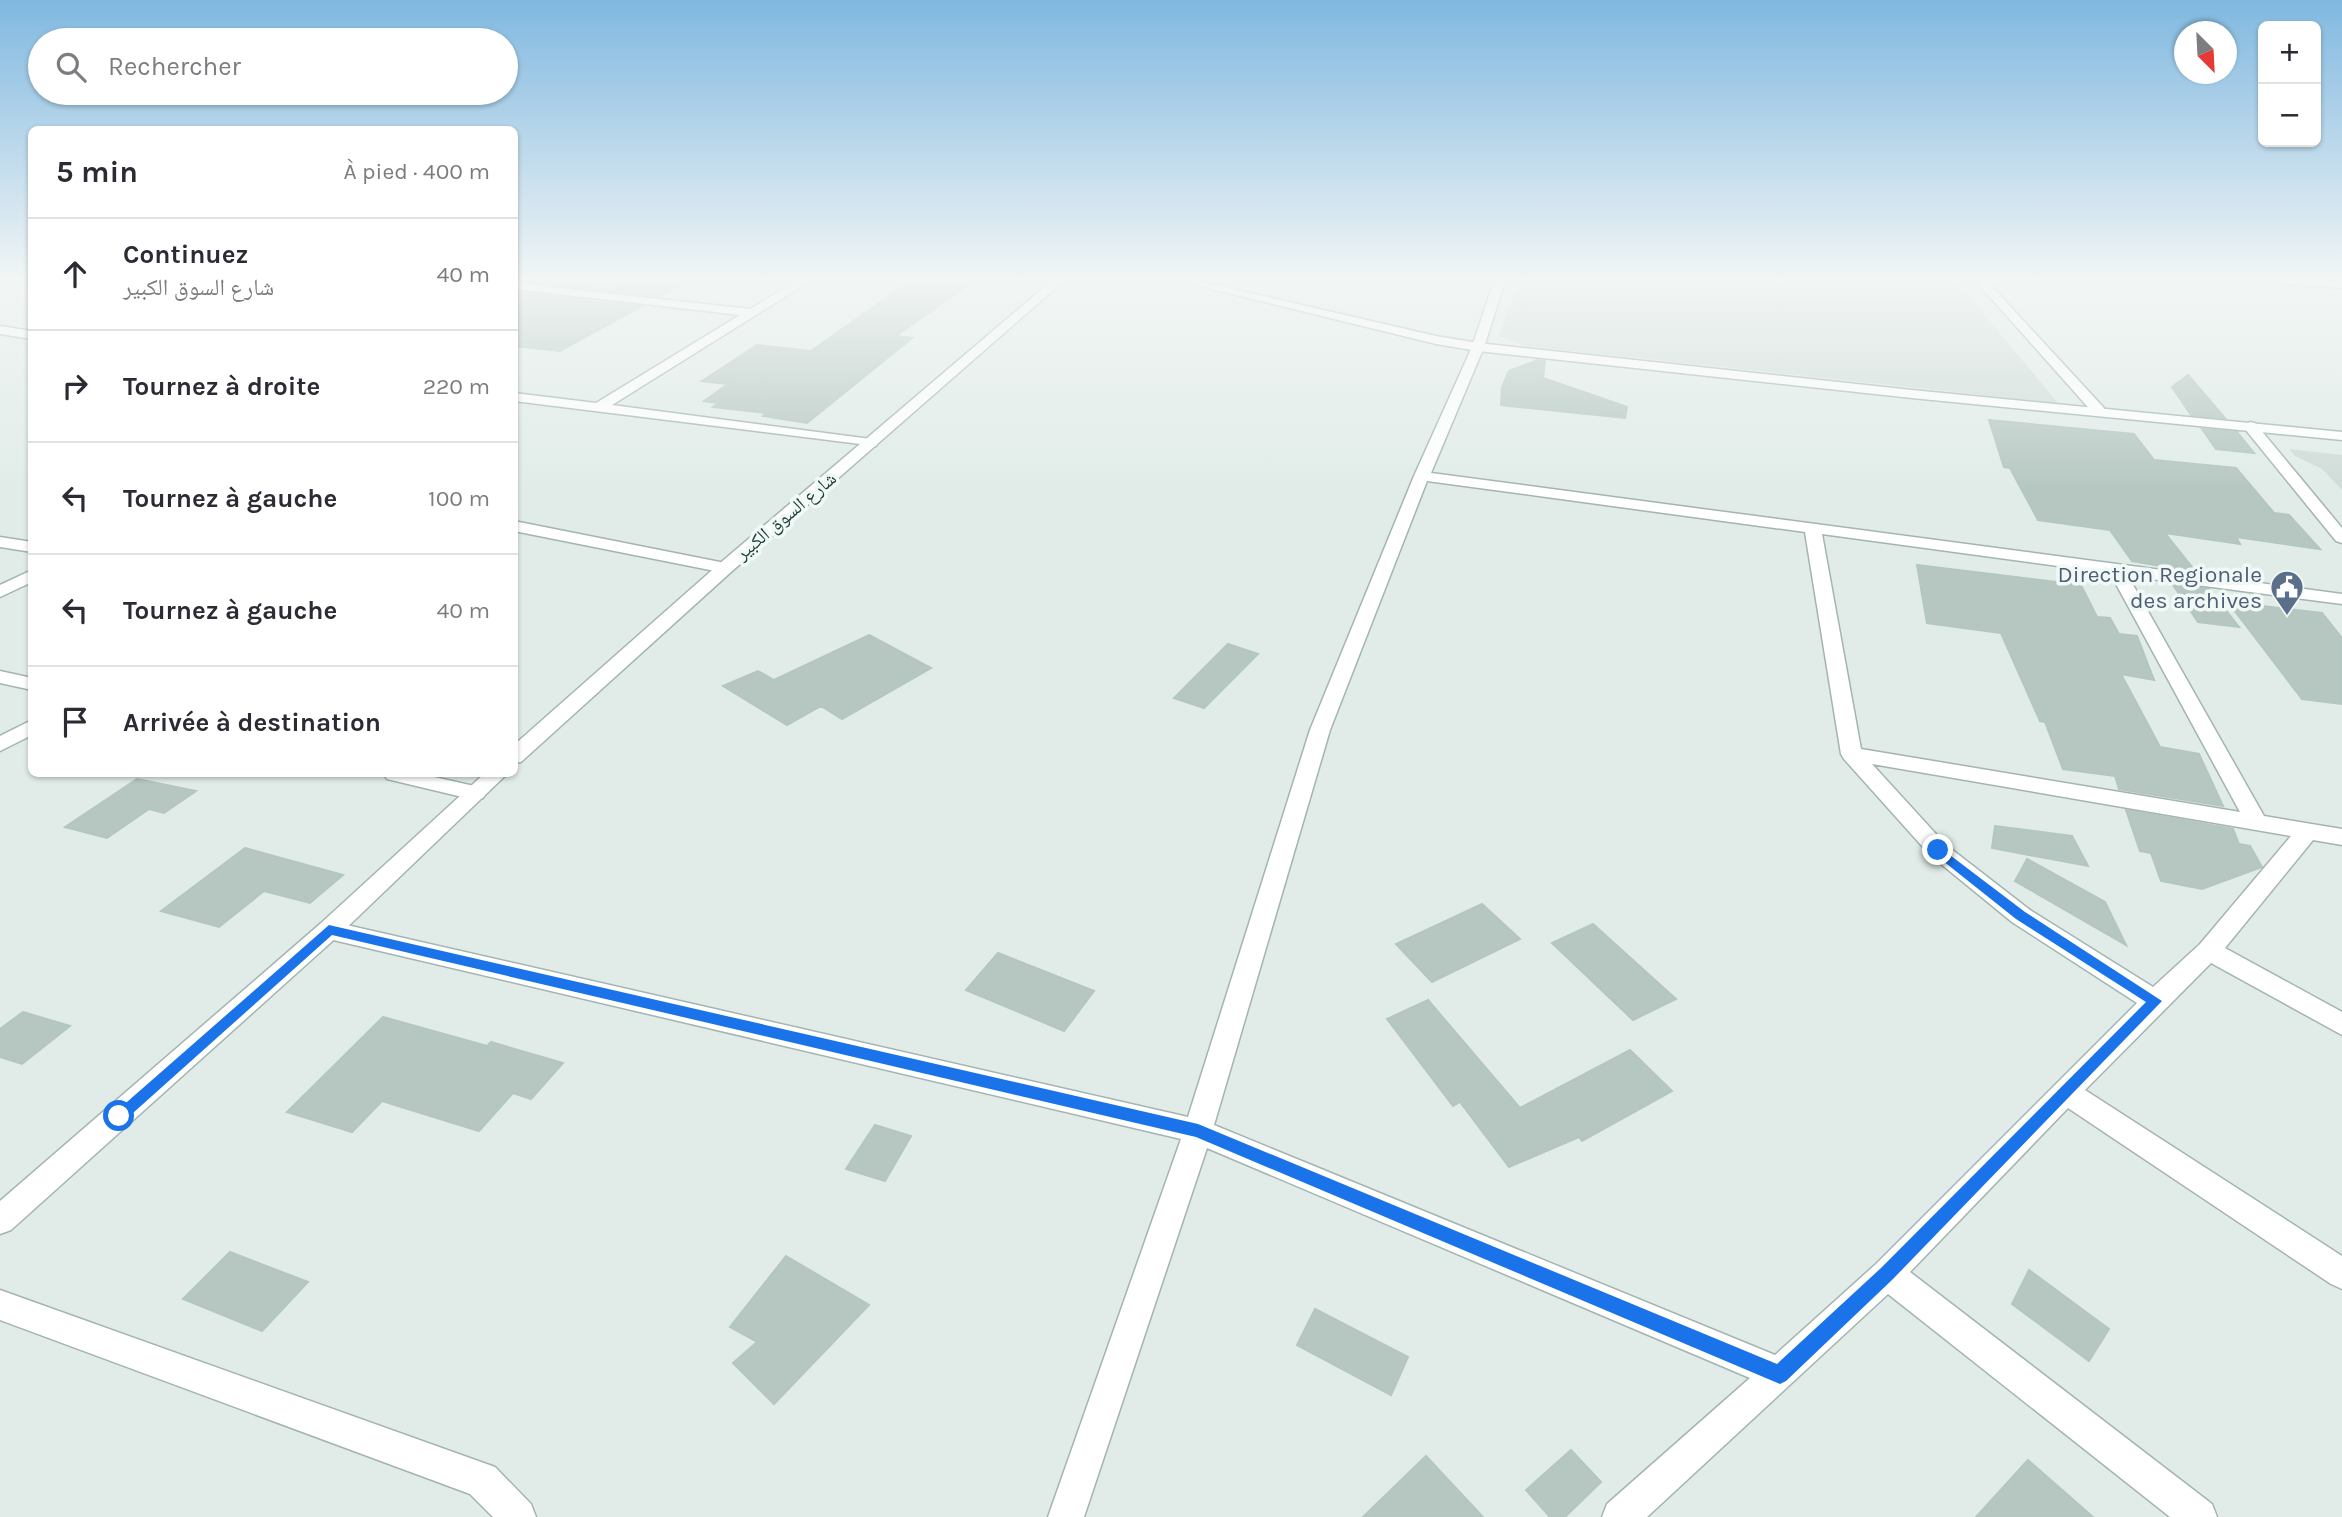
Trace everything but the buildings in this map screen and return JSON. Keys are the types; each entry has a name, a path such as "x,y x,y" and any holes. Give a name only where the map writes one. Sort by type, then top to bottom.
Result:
{"street":[{"path":"598,408 693,349"},
{"name":"شارع السوق الكبير","path":"518,753 725,568 979,349"},
{"path":"1066,1517 1198,1131 1320,730 1422,477 1477,349"},
{"path":"1495,349 1912,394 2342,436"},
{"path":"2042,349 2099,411"},
{"path":"518,398 871,443"},
{"path":"2250,426 2342,538"},
{"path":"1422,477 2342,599"},
{"path":"518,527 725,568"},
{"path":"1813,529 1851,754 1938,850 2021,916 2155,1001"},
{"path":"0,542 28,546"},
{"path":"2116,569 2256,822"},
{"path":"0,592 28,577"},
{"path":"0,677 28,683"},
{"path":"0,745 28,728"},
{"path":"1851,754 2342,837"},
{"path":"408,777 475,793"},
{"path":"0,1220 329,930 493,777"},
{"path":"1620,1517 1887,1274 2155,1001 2209,950 2308,831"},
{"path":"329,930 1198,1131 1780,1374"},
{"path":"2209,950 2342,1025"},
{"path":"2066,1091 2342,1275"},
{"path":"1887,1274 2199,1517"},
{"path":"0,1304 482,1480 517,1517"}],"shaded area":[{"path":"1551,349 2013,349 2058,403"},
{"path":"2289,449 2342,455 2342,490 2322,469 2295,456"}],"place":[{"name":"Direction Regionale des archives","path":"2287,617"}],"route":[{"path":"119,1116 329,930 1198,1131 1780,1374 1887,1274 2155,1001 2021,916 1938,850"}]}
